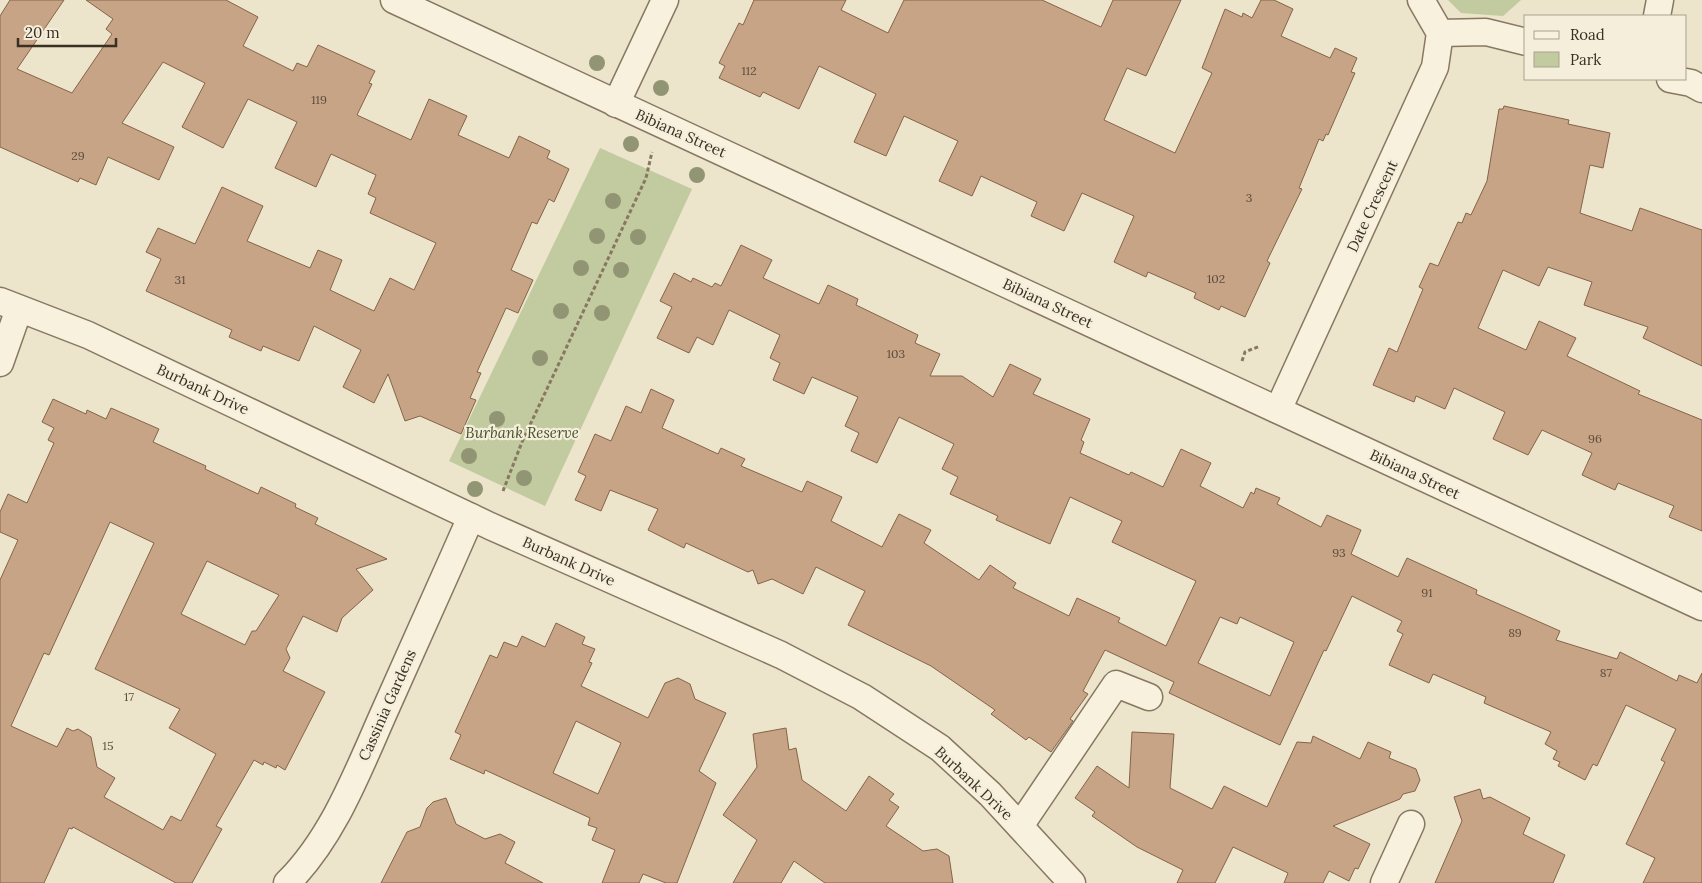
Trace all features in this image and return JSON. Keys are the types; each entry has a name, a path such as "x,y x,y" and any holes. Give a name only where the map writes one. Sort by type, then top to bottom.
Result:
{"street":[{"name":"Bibiana Street","path":"394,0 1702,607"},
{"path":"616,104 665,0"},
{"path":"1421,0 1440,33 1486,32 1524,42"},
{"path":"1657,15 1660,0"},
{"name":"Date Crescent","path":"1278,410 1428,86 1435,67 1440,33"},
{"path":"1675,80 1690,83 1702,89"},
{"path":"0,362 10,305"},
{"name":"Burbank Drive","path":"10,305 96,339 471,517 781,655 862,697 940,748 990,794 1072,883"},
{"name":"Cassinia Gardens","path":"287,883 303,868 333,819 373,736 471,517"},
{"path":"1020,826 1116,684 1149,697"},
{"path":"1384,883 1411,824"}],"path":[{"path":"503,492 522,442 646,178 650,156 663,124"},
{"path":"1240,368 1245,352 1260,346"}],"green space":[{"path":"1448,0 1521,0 1503,16 1461,13"},
{"name":"Burbank Reserve","path":"600,148 692,189 545,506 449,461"}],"building":[{"path":"10,0 64,0 17,69 72,93 112,34 106,29 113,19 86,0 226,0 258,17 243,46 293,71 297,63 307,67 318,45 375,71 369,83 372,84 357,115 411,140 429,99 467,116 458,135 509,158 519,136 550,151 547,158 569,169 554,202 549,199 537,224 532,222 511,270 533,280 518,313 506,308 477,372 481,373 470,398 476,400 461,434 420,416 405,421 388,374 374,403 343,387 361,350 314,326 299,361 263,346 261,351 229,337 232,330 146,291 161,259 146,252 158,228 195,244 222,187 263,206 247,241 310,268 318,250 342,260 330,290 374,311 390,278 414,290 436,243 370,213 376,198 368,194 376,175 331,154 316,187 275,168 297,122 248,99 223,148 182,127 205,83 163,62 122,123 174,147 159,180 108,157 96,185 80,178 78,182 0,147 0,16"},
{"path":"754,0 846,0 841,10 888,33 904,0 1042,0 1101,27 1113,0 1181,0 1146,76 1127,68 1104,120 1175,153 1212,73 1202,68 1225,9 1242,17 1243,13 1252,18 1261,0 1274,0 1293,9 1281,36 1330,58 1335,48 1357,58 1351,72 1355,73 1328,135 1326,134 1323,141 1319,139 1299,188 1302,189 1267,261 1270,263 1245,317 1221,306 1219,310 1194,298 1196,293 1148,272 1146,277 1114,262 1134,216 1082,193 1064,231 1031,216 1037,202 981,176 972,196 939,181 958,141 904,116 886,156 854,142 876,94 819,66 799,109 763,92 760,97 719,78 725,66 719,63 739,23 743,25"},
{"path":"1504,106 1569,120 1568,124 1610,133 1603,168 1590,165 1580,213 1632,231 1640,208 1702,230 1702,366 1643,338 1648,327 1584,305 1592,282 1548,267 1539,286 1503,270 1478,328 1526,350 1539,321 1576,338 1567,356 1640,391 1638,394 1702,420 1702,531 1669,517 1674,506 1618,483 1615,490 1582,475 1592,453 1542,430 1528,455 1493,439 1505,412 1454,388 1445,409 1416,396 1414,402 1373,385 1389,348 1397,352 1423,289 1419,287 1430,263 1438,266 1458,222 1462,223 1466,213 1471,215 1487,181 1499,109 1503,109"},
{"path":"741,245 772,260 763,278 819,304 828,285 858,299 856,305 918,335 915,343 940,354 930,376 962,376 993,397 1010,364 1041,379 1033,394 1090,419 1081,440 1084,442 1080,453 1129,475 1131,472 1163,487 1181,449 1211,463 1200,486 1243,508 1251,492 1254,494 1256,488 1280,498 1277,504 1321,527 1327,515 1361,530 1351,554 1398,577 1407,558 1477,590 1476,594 1560,631 1556,640 1617,659 1620,652 1677,681 1679,675 1697,683 1702,673 1702,883 1643,883 1655,858 1626,844 1665,762 1661,760 1676,729 1626,705 1597,766 1593,764 1585,780 1558,766 1560,762 1553,759 1557,751 1545,744 1551,732 1484,703 1486,697 1433,674 1429,683 1389,665 1403,634 1397,631 1402,621 1352,596 1326,651 1324,650 1280,745 1169,693 1174,682 1105,650 1083,691 1088,694 1070,719 1073,721 1051,752 1029,737 1026,740 991,714 995,710 931,666 848,625 865,591 816,567 803,594 772,579 758,584 753,570 748,572 686,543 684,548 648,530 658,509 610,490 601,511 575,500 586,476 578,472 595,434 611,441 626,406 641,413 651,389 674,400 662,428 718,454 721,448 745,459 741,466 802,492 807,481 842,497 831,521 882,547 899,514 931,530 924,543 979,580 990,565 1016,583 1013,588 1069,616 1077,598 1120,618 1118,622 1166,646 1196,581 1112,542 1122,521 1070,497 1050,544 996,520 998,516 950,494 958,477 942,469 954,444 899,417 877,463 851,451 859,433 845,426 858,397 812,377 804,394 773,380 780,363 770,358 780,335 729,310 713,345 697,337 689,353 657,338 672,307 660,301 674,273 691,282 693,278 712,287 715,283 721,286","holes":["1220,617 1237,624 1240,617 1294,642 1270,696 1198,663"]},
{"path":"53,399 86,414 87,410 106,419 111,408 159,429 153,442 206,466 205,469 258,494 261,487 296,504 295,507 318,518 315,524 387,559 356,569 373,590 342,618 337,632 303,616 286,649 290,658 283,671 325,692 285,770 277,765 276,768 264,762 263,765 254,760 216,826 222,829 192,883 176,883 73,827 72,829 69,828 44,883 0,883 0,580 18,540 0,532 0,512 8,494 27,503 54,443 48,440 54,428 42,422","holes":["110,522 154,543 95,669 180,709 169,728 216,754 181,821 171,816 163,830 104,797 115,778 97,767 91,737 78,729 73,731 67,728 57,747 11,726 44,653 49,655","207,561 279,595 256,631 252,631 245,645 181,614"]},
{"path":"556,623 585,637 582,644 595,649 589,662 592,663 581,686 648,718 665,683 678,678 690,684 695,699 726,713 699,771 716,783 677,883 666,883 643,874 639,883 602,883 615,850 592,840 597,828 588,825 590,818 485,770 484,774 450,759 461,735 455,732 490,655 497,658 504,642 517,647 522,636 545,647","holes":["576,721 621,743 598,794 553,773"]},
{"path":"786,728 789,750 796,748 802,780 846,811 869,776 894,794 889,800 899,807 886,826 923,851 937,849 949,856 953,883 825,883 794,861 781,883 733,883 757,840 723,815 757,767 753,734"},
{"path":"1132,732 1174,734 1170,788 1212,809 1224,786 1267,807 1297,742 1311,743 1313,736 1360,759 1368,742 1391,752 1389,758 1416,769 1420,780 1415,791 1403,794 1400,799 1333,826 1370,844 1358,869 1355,868 1349,881 1329,871 1323,883 1284,883 1288,873 1233,847 1215,883 1177,883 1183,870 1137,847 1092,816 1095,812 1075,798 1097,766 1129,788"},
{"path":"1480,789 1483,799 1490,797 1530,818 1523,834 1565,855 1553,883 1435,883 1462,821 1454,797"},
{"path":"446,798 456,824 485,839 500,834 515,842 505,863 543,883 381,883 407,832 420,827 427,808 433,802"}]}
